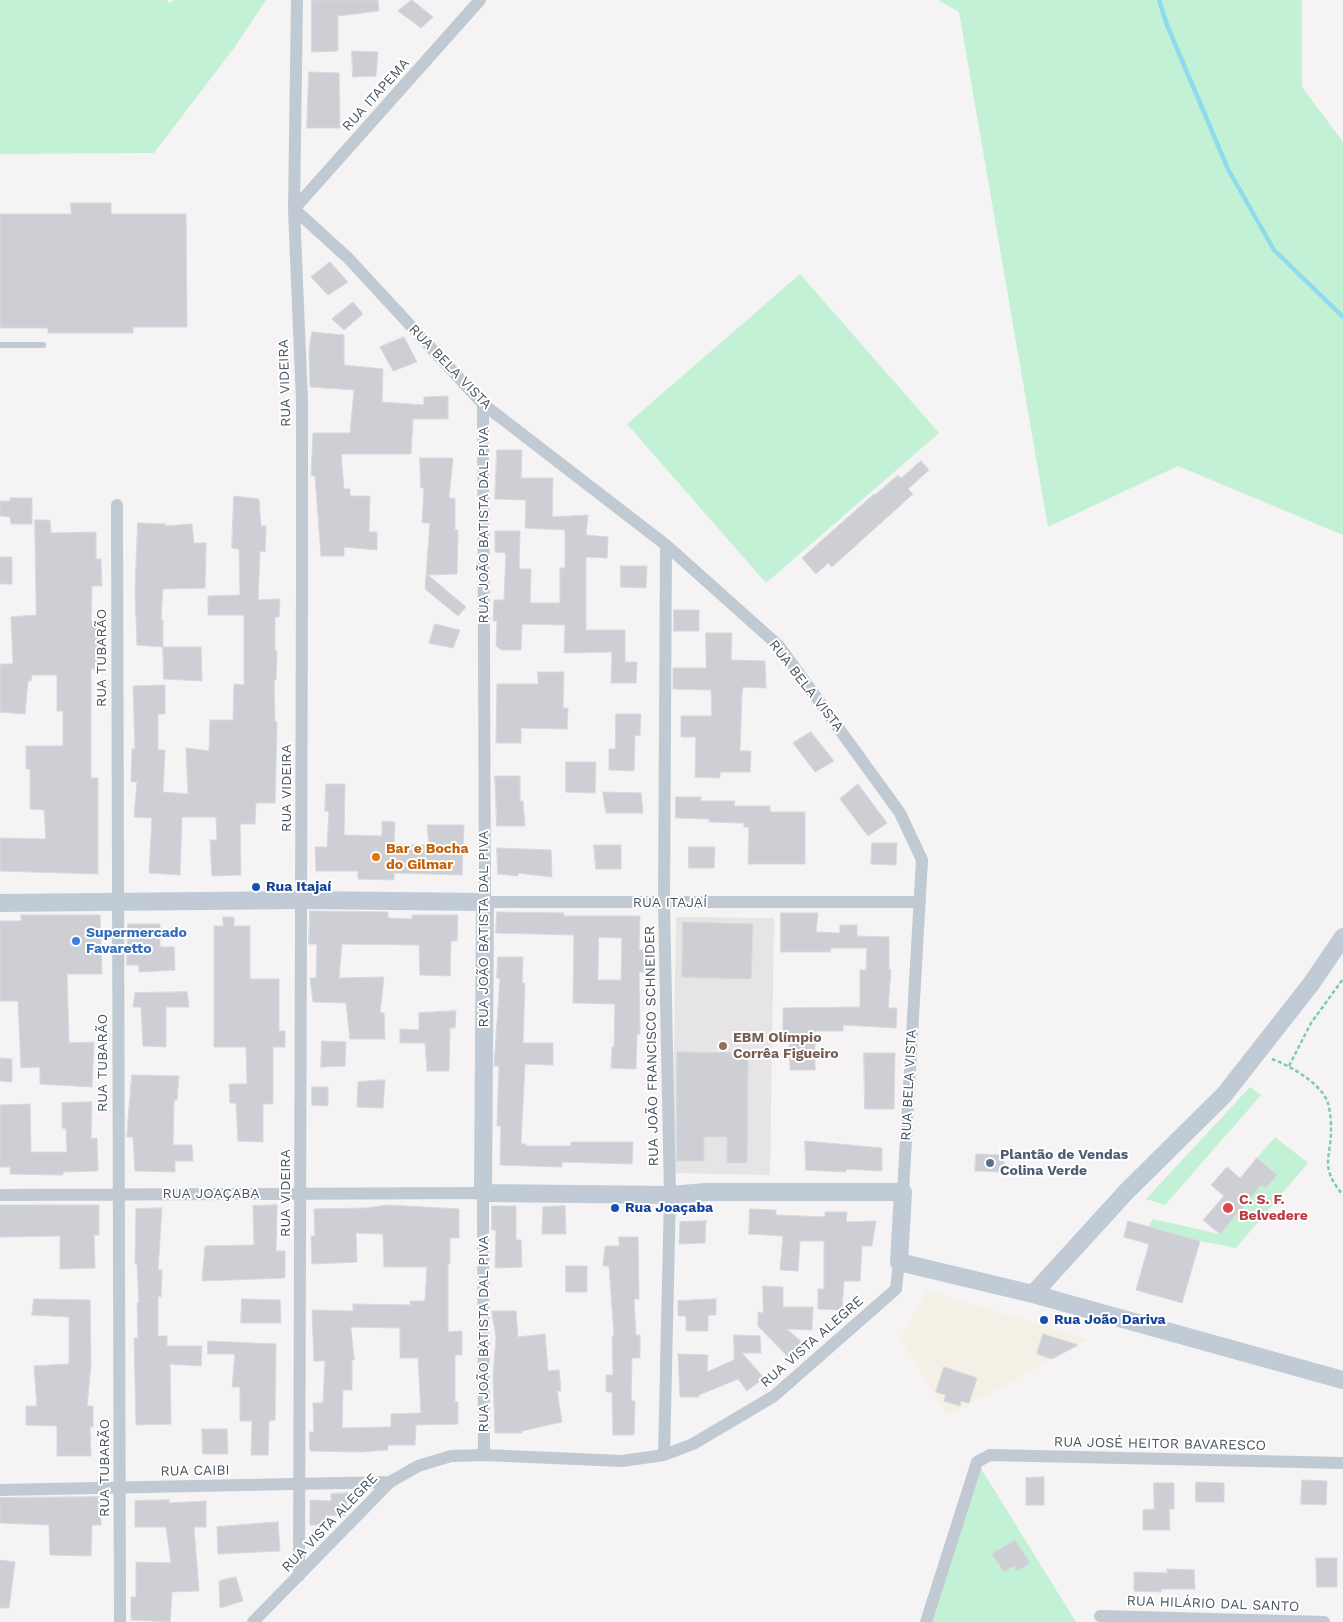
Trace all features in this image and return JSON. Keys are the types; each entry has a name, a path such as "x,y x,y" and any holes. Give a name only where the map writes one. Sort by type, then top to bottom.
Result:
{"street":[{"name":"RUA VIDEIRA","path":"297,0 294,209 302,402 300,1576"},
{"name":"RUA ITAPEMA","path":"294,209 480,0"},
{"name":"RUA BELA VISTA","path":"294,209 348,258 483,404 666,545 779,646 900,813 922,860 899,1262"},
{"name":"RUA JOÃO BATISTA DAL PIVA","path":"483,404 485,902 484,1455"},
{"name":"RUA TUBARÃO","path":"117,505 120,1622"},
{"name":"RUA JOÃO FRANCISCO SCHNEIDER","path":"664,1455 670,1195 664,903 666,545"},
{"name":"RUA ITAJAÍ","path":"0,902 302,900 664,903 920,902"},
{"path":"1033,1294 1126,1192 1224,1095 1311,984 1343,937"},
{"name":"RUA JOAÇABA","path":"0,1195 484,1193 670,1195 706,1192 903,1192"},
{"path":"899,1262 1033,1294 1343,1380"},
{"name":"RUA VISTA ALEGRE","path":"253,1622 390,1482 418,1466 451,1456 484,1455 622,1461 664,1455 693,1444 774,1396 896,1289 899,1262"},
{"name":"RUA JOSÉ HEITOR BAVARESCO","path":"926,1622 977,1462 990,1455 1343,1463"},
{"name":"RUA CAIBI","path":"0,1490 390,1482"},
{"name":"RUA HILÁRIO DAL SANTO","path":"1100,1616 1324,1622"}],"lane":[{"path":"0,345 43,345"}],"path":[{"path":"1289,1066 1311,1023 1343,979"},
{"path":"1256,1054 1289,1066 1310,1080 1328,1102 1331,1128 1326,1156 1330,1178 1343,1195"}],"shaded area":[{"name":"EBM Olímpio Corrêa Figueiro","path":"676,917 774,918 770,1175 672,1173"}],"green space":[{"path":"0,0 168,0 168,3 175,0 266,0 234,48 154,153 0,154"},
{"path":"938,0 1302,0 1302,87 1343,142 1343,535 1178,466 1048,527 959,12"},
{"path":"800,274 939,433 766,583 627,424"},
{"path":"1250,1087 1261,1095 1165,1205 1146,1199"},
{"path":"1275,1137 1308,1163 1236,1248 1200,1241 1148,1226 1153,1219 1220,1234 1261,1185 1266,1188 1277,1175 1257,1158"},
{"path":"977,1462 1076,1622 926,1622"}],"sand":[{"path":"927,1291 1089,1339 948,1416 900,1338"}],"building":[{"path":"312,0 378,0 379,11 338,16 338,51 312,52"},
{"path":"412,0 433,17 421,28 398,11"},
{"path":"352,51 378,52 376,76 353,77"},
{"path":"309,72 339,73 340,128 307,128"},
{"path":"71,203 111,203 111,214 186,214 187,327 133,327 133,333 48,333 48,328 0,328 0,214 71,214"},
{"path":"330,262 348,282 328,295 311,277"},
{"path":"353,302 363,314 344,330 332,319"},
{"path":"312,332 344,335 344,365 383,369 382,402 424,405 424,397 448,396 448,419 413,419 411,454 341,454 344,489 350,489 350,496 370,496 369,532 377,532 377,550 344,547 344,556 321,556 315,476 311,476 313,433 350,433 354,390 310,387 309,351"},
{"path":"404,337 417,362 393,371 380,347"},
{"path":"497,450 522,450 521,478 553,478 552,517 588,515 586,535 608,537 607,558 586,557 586,630 625,630 625,662 637,662 636,683 611,683 612,652 564,653 565,625 522,624 521,650 501,650 496,646 497,621 493,621 494,600 504,600 506,553 495,552 495,531 520,531 519,569 531,569 530,603 560,603 560,568 565,568 565,530 525,528 526,500 495,499"},
{"path":"420,458 453,458 449,498 455,498 455,530 458,530 457,574 428,575 466,607 458,616 425,589 430,523 422,523 424,488 421,488"},
{"path":"921,461 929,470 908,489 913,494 832,567 828,563 816,574 802,558 874,494 898,475 901,478"},
{"path":"234,496 259,499 261,526 266,526 265,552 260,551 258,600 280,599 279,617 275,617 275,651 277,651 276,680 274,680 275,722 277,722 275,803 256,803 255,824 240,824 241,875 212,876 210,840 217,840 216,817 182,817 180,875 149,873 152,818 134,817 137,782 131,782 132,749 135,749 133,686 165,685 165,714 158,714 158,750 165,750 163,792 188,794 186,748 209,751 210,720 233,720 234,684 244,685 244,615 208,615 208,596 240,595 239,549 232,548"},
{"path":"10,498 32,498 32,524 11,524 10,517 0,516 0,501 10,501"},
{"path":"35,520 50,520 51,533 96,532 96,559 101,559 102,586 92,586 91,621 98,621 99,645 97,669 91,669 91,778 98,778 98,874 0,871 0,838 46,839 44,810 30,809 30,769 26,769 26,746 63,746 63,711 57,711 57,675 32,675 31,681 28,681 25,714 0,712 0,664 13,664 11,617 36,615"},
{"path":"138,523 166,524 166,526 192,524 194,543 206,543 205,588 163,589 161,620 163,620 163,647 137,645 135,592"},
{"path":"0,557 12,557 12,584 0,584"},
{"path":"621,566 647,566 646,588 621,587"},
{"path":"674,610 699,610 699,631 674,631"},
{"path":"435,624 460,630 453,648 429,643"},
{"path":"706,633 732,633 731,660 765,661 766,688 743,687 742,694 740,751 751,751 750,772 720,772 720,778 695,777 696,737 681,737 681,716 712,716 711,690 673,689 673,668 706,668"},
{"path":"163,647 201,647 202,681 164,679"},
{"path":"538,672 564,672 563,708 568,708 567,729 521,728 521,743 496,743 497,684 538,684"},
{"path":"616,714 641,714 640,736 635,735 634,771 609,770 609,749 615,749"},
{"path":"811,732 834,761 815,772 793,743"},
{"path":"566,762 596,762 595,793 566,792"},
{"path":"495,776 520,776 520,801 523,801 525,826 497,826"},
{"path":"326,784 345,784 344,835 382,836 382,821 395,822 394,844 429,845 427,825 464,825 462,875 394,873 394,880 358,879 358,871 316,871 315,847 327,847 329,811 325,811"},
{"path":"858,784 887,823 868,836 840,799"},
{"path":"603,792 641,793 643,813 606,813"},
{"path":"676,797 701,797 701,801 735,801 734,806 770,806 770,812 805,812 805,864 748,864 749,827 744,827 744,823 709,822 709,819 676,818"},
{"path":"872,843 897,843 896,865 871,864"},
{"path":"594,845 621,845 621,869 596,869"},
{"path":"689,847 715,847 714,868 689,868"},
{"path":"497,848 551,850 552,877 518,873 518,876 498,874"},
{"path":"310,911 388,912 388,918 412,919 412,915 458,915 457,941 451,941 450,976 420,975 419,945 342,944 339,978 384,977 380,1013 384,1013 385,1039 350,1039 346,1003 313,1002 310,978 316,978 317,944 309,944"},
{"path":"497,912 564,913 564,916 640,916 639,950 647,950 647,972 639,972 640,1034 637,1034 636,1069 611,1068 612,1047 614,1047 615,1004 573,1003 574,935 496,933","holes":["599,937 622,938 621,980 598,980"]},
{"path":"781,913 818,913 816,932 840,933 840,925 857,925 857,936 889,937 889,970 891,970 888,1008 897,1008 896,1028 843,1025 843,1031 815,1031 815,1070 790,1070 789,1037 783,1037 783,1008 860,1007 860,970 866,970 867,948 831,948 830,952 781,952"},
{"path":"21,915 100,915 102,974 67,974 69,1043 94,1042 92,1087 40,1084 40,1067 21,1068 18,1001 0,1001 0,921 21,921"},
{"path":"223,917 234,917 234,926 250,926 250,979 279,979 279,1031 285,1031 285,1047 273,1047 273,1104 263,1104 263,1142 238,1141 236,1103 230,1103 229,1084 247,1084 246,1047 214,1047 214,926 223,926"},
{"path":"683,922 753,924 751,979 682,977"},
{"path":"128,924 160,924 160,947 174,947 175,970 139,972 139,965 127,965"},
{"path":"498,957 523,957 522,983 525,983 523,1043 553,1043 553,1065 525,1064 521,1144 526,1144 526,1146 571,1146 571,1142 633,1142 632,1164 562,1162 562,1167 500,1165 501,1126 497,1126 499,1066 494,1066 500,978 497,978"},
{"path":"187,992 189,1007 166,1007 166,1047 143,1046 141,1007 133,1007 135,993"},
{"path":"456,1011 455,1028 450,1028 449,1071 427,1071 425,1043 400,1043 400,1029 419,1030 419,1013"},
{"path":"322,1041 346,1042 345,1066 321,1067"},
{"path":"677,1052 748,1053 747,1163 727,1163 727,1137 704,1137 704,1161 677,1161"},
{"path":"864,1053 895,1053 894,1109 865,1109"},
{"path":"0,1058 12,1059 12,1082 0,1081"},
{"path":"132,1075 179,1076 177,1100 174,1100 173,1145 192,1145 193,1161 175,1161 175,1172 135,1171 133,1137 127,1137"},
{"path":"385,1080 383,1108 357,1107 358,1082"},
{"path":"312,1087 328,1087 328,1106 312,1105"},
{"path":"92,1102 91,1139 97,1138 98,1171 63,1172 63,1175 10,1174 10,1167 0,1167 0,1105 30,1104 31,1152 67,1152 66,1129 62,1128 62,1103"},
{"path":"805,1141 882,1148 882,1171 846,1169 846,1172 806,1170"},
{"name":"Plantão de Vendas Colina Verde","path":"976,1154 1004,1155 1004,1172 975,1171"},
{"name":"C. S. F. Belvedere","path":"1257,1158 1277,1175 1266,1188 1261,1185 1220,1234 1203,1220 1224,1196 1211,1185 1227,1167 1240,1178"},
{"path":"0,1205 99,1205 99,1235 94,1235 95,1268 60,1269 60,1236 0,1237"},
{"path":"277,1205 276,1251 285,1251 285,1278 202,1281 205,1246 254,1245 253,1206"},
{"path":"388,1205 459,1209 459,1238 450,1238 450,1264 448,1264 448,1332 462,1331 462,1355 455,1355 455,1402 458,1402 458,1424 416,1425 415,1445 388,1445 388,1450 360,1452 310,1451 309,1432 314,1432 313,1403 323,1403 325,1361 314,1361 312,1310 353,1311 353,1304 410,1305 410,1301 425,1301 427,1267 384,1267 383,1234 356,1233 357,1262 312,1264 311,1236 315,1236 314,1209 365,1208","holes":["351,1327 400,1328 400,1358 418,1358 421,1413 391,1414 391,1427 342,1428 343,1390 352,1390 352,1360 354,1360"]},
{"path":"492,1206 516,1206 516,1240 521,1240 522,1267 495,1268 496,1230 492,1230"},
{"path":"565,1206 566,1234 542,1234 543,1207"},
{"path":"162,1208 158,1270 162,1270 161,1297 158,1296 158,1336 167,1336 167,1346 202,1346 201,1366 170,1364 171,1424 136,1425 134,1338 138,1338 137,1303 139,1303 137,1264 135,1264 136,1209"},
{"path":"750,1209 776,1210 776,1215 825,1217 825,1212 847,1212 846,1222 876,1221 872,1246 862,1246 860,1281 844,1281 842,1310 818,1309 818,1289 824,1289 824,1241 800,1241 798,1271 780,1270 783,1236 749,1234"},
{"path":"706,1221 705,1243 679,1244 680,1222"},
{"path":"1128,1221 1200,1241 1182,1303 1136,1290 1149,1244 1124,1237"},
{"path":"619,1237 638,1237 639,1299 634,1299 636,1335 640,1335 640,1358 632,1358 631,1401 635,1401 634,1435 613,1435 612,1392 606,1392 606,1375 613,1375 612,1336 614,1336 609,1266 603,1266 605,1246 619,1246"},
{"path":"566,1266 587,1266 587,1292 566,1292"},
{"path":"763,1286 783,1287 783,1307 813,1307 812,1330 787,1329 804,1344 789,1358 758,1326 758,1312 763,1313"},
{"path":"34,1299 90,1300 91,1364 87,1406 93,1406 93,1427 90,1427 91,1456 57,1456 57,1426 26,1425 26,1406 37,1406 34,1366 69,1364 69,1317 32,1315"},
{"path":"242,1299 280,1300 281,1323 241,1323"},
{"path":"716,1299 716,1315 708,1315 708,1331 686,1331 686,1316 678,1316 678,1301"},
{"path":"492,1311 516,1311 518,1337 545,1334 548,1371 559,1370 561,1391 557,1391 562,1422 522,1431 522,1433 495,1433 493,1377 496,1338"},
{"path":"1043,1334 1078,1345 1052,1359 1037,1354"},
{"path":"734,1335 760,1336 761,1353 742,1353 764,1378 747,1391 738,1379 699,1395 699,1397 680,1397 678,1354 708,1355 707,1372 734,1360"},
{"path":"208,1341 276,1344 275,1420 269,1421 268,1455 251,1455 252,1421 240,1421 240,1387 232,1387 235,1354 208,1354"},
{"path":"944,1367 977,1378 969,1403 961,1401 960,1406 944,1401 946,1395 936,1392"},
{"path":"202,1429 227,1429 228,1454 203,1454"},
{"path":"1044,1477 1044,1505 1026,1505 1026,1478"},
{"path":"1302,1480 1327,1481 1326,1505 1301,1504"},
{"path":"1196,1482 1224,1483 1224,1502 1196,1502"},
{"path":"1154,1483 1174,1483 1174,1509 1169,1509 1170,1530 1143,1530 1143,1510 1154,1509"},
{"path":"348,1493 345,1516 326,1515 326,1525 310,1525 310,1500 331,1501 331,1494"},
{"path":"100,1497 101,1525 92,1525 91,1556 50,1555 49,1525 0,1523 0,1498"},
{"path":"169,1500 169,1503 206,1501 206,1527 194,1527 199,1591 172,1592 170,1622 131,1620 131,1597 136,1597 136,1562 171,1563 166,1527 135,1527 135,1501"},
{"path":"278,1522 280,1551 218,1554 217,1527"},
{"path":"1015,1540 1030,1563 1017,1571 1014,1566 1004,1572 992,1554"},
{"path":"1316,1558 1337,1558 1337,1587 1317,1587"},
{"path":"0,1560 15,1562 9,1608 0,1608"},
{"path":"1167,1569 1194,1570 1195,1589 1161,1589 1161,1592 1134,1591 1134,1572 1167,1573"},
{"path":"236,1577 243,1601 220,1608 219,1581"}],"waterway":[{"path":"1159,0 1167,25 1228,169 1274,250 1343,317"}],"place":[{"name":"Bar e Bocha do Gilmar","path":"376,857"},
{"name":"Rua Itajaí","path":"256,887"},
{"name":"Supermercado Favaretto","path":"76,941"},
{"name":"EBM Olímpio Corrêa Figueiro","path":"723,1046"},
{"name":"Plantão de Vendas Colina Verde","path":"990,1163"},
{"name":"Rua Joaçaba","path":"615,1208"},
{"name":"C. S. F. Belvedere","path":"1228,1208"},
{"name":"Rua João Dariva","path":"1044,1320"}]}
